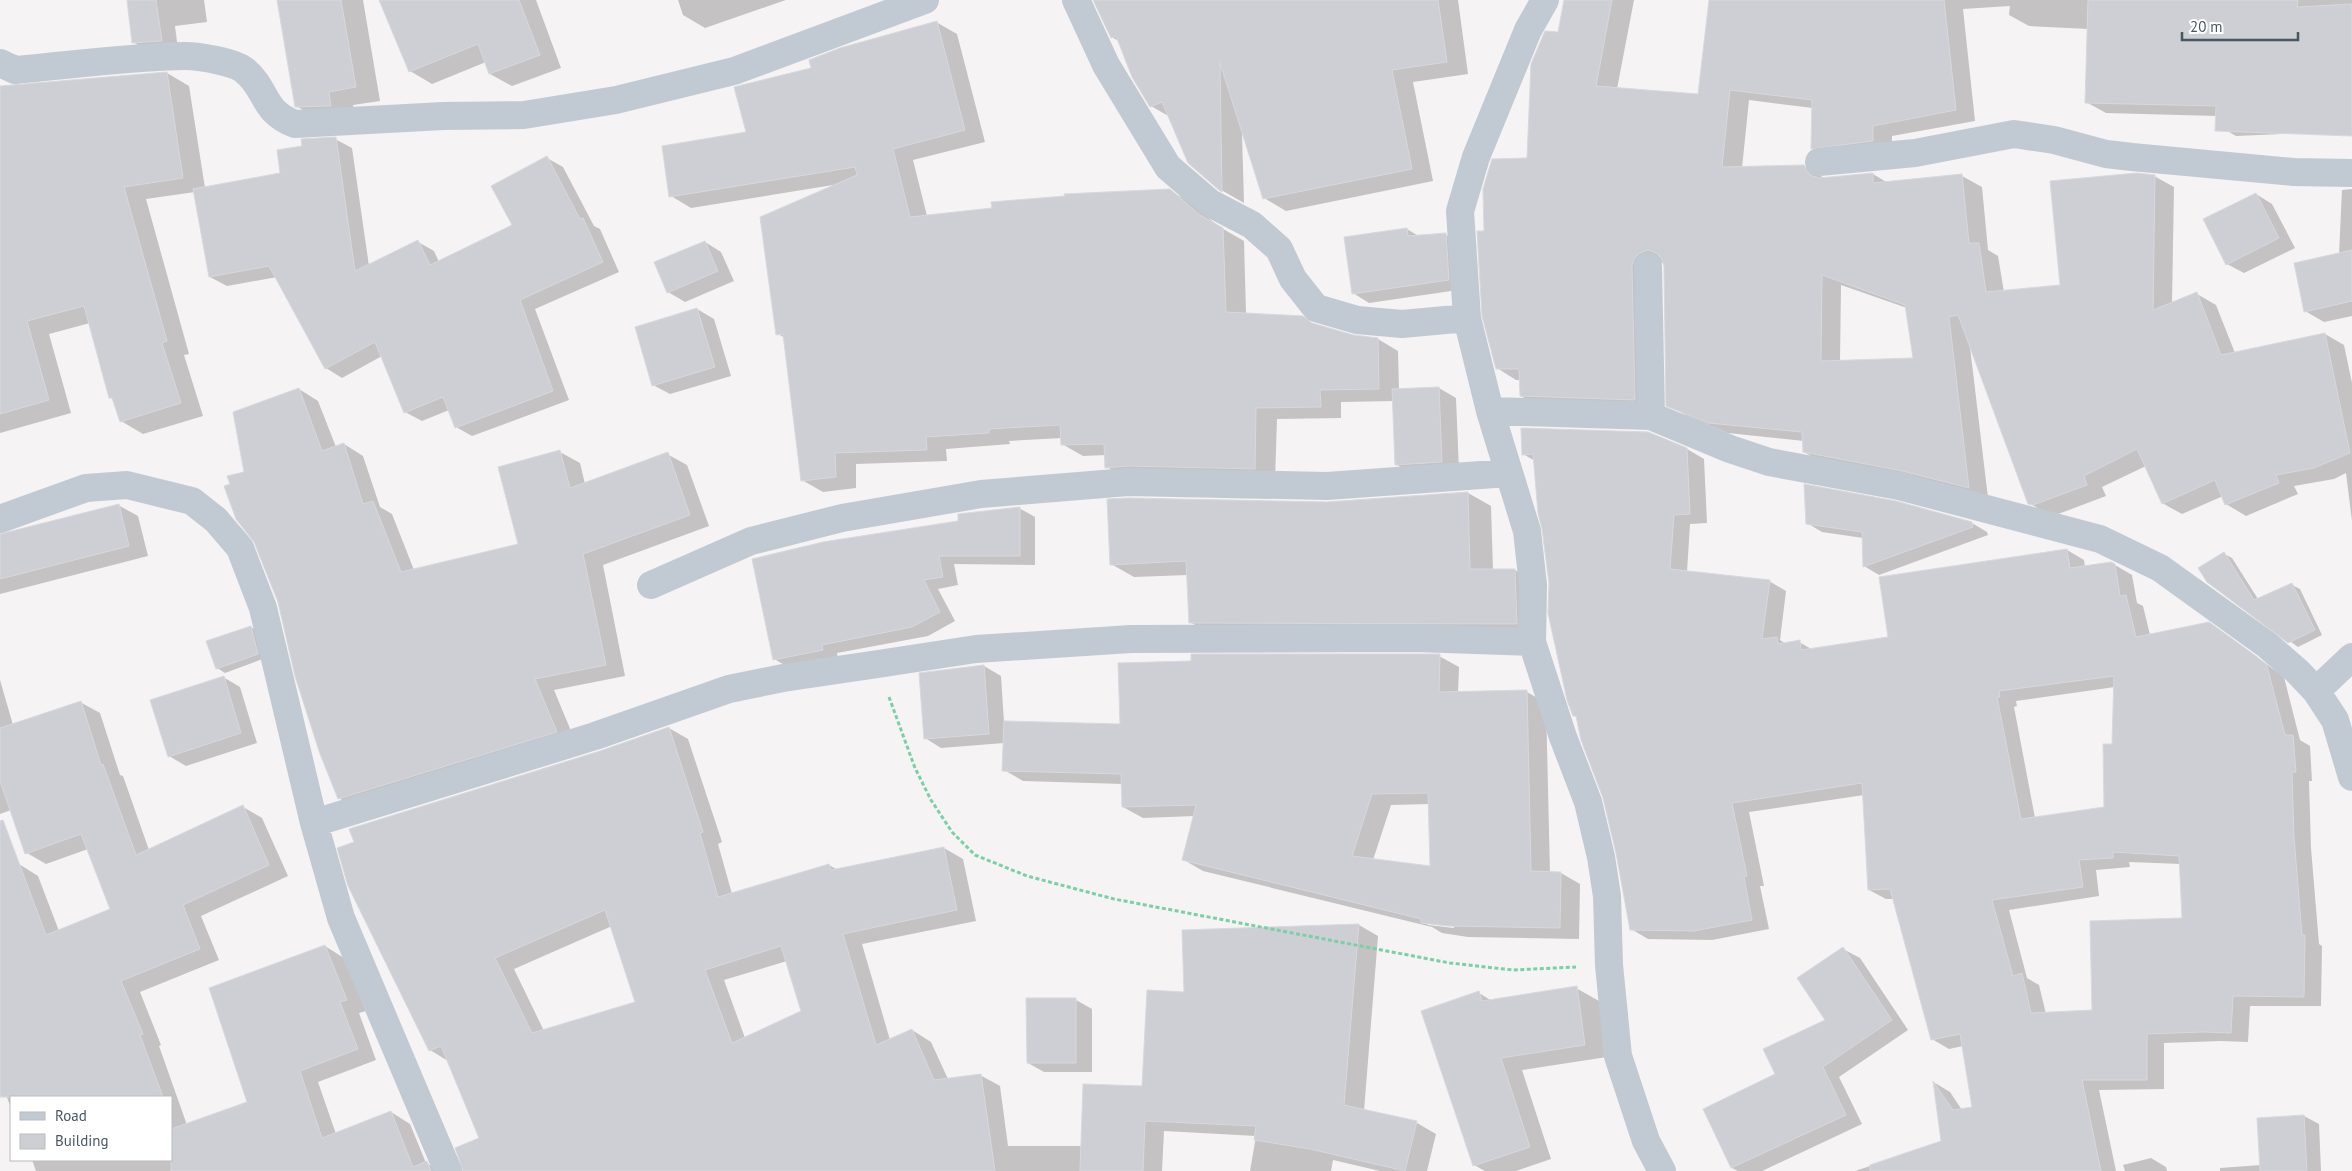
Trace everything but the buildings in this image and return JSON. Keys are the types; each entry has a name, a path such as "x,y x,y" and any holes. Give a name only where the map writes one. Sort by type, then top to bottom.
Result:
{"street":[{"path":"0,63 15,70 187,56 216,60 244,70 261,91 272,111 283,119 295,124 443,116 524,115 616,100 734,71 925,0"},
{"path":"1076,0 1106,65 1168,167 1210,203 1252,225 1279,249 1294,279 1316,308 1357,320 1402,324 1467,318"},
{"path":"1545,0 1528,30 1476,157 1460,211 1467,318 1490,411 1527,531 1533,585 1532,642 1563,737 1588,802 1601,857 1607,896 1609,965 1618,1056 1646,1141 1662,1171"},
{"path":"1819,162 1915,153 2014,134 2054,140 2106,154 2132,157 2294,172 2352,173"},
{"path":"1648,266 1651,416"},
{"path":"1490,411 1651,416 1730,449 1770,462 1899,486 2100,539 2160,568 2267,645 2316,691 2334,720 2352,778"},
{"path":"651,585 751,541 842,518 981,494 1128,482 1327,486 1508,473"},
{"path":"0,519 86,488 127,485 192,501 216,520 240,548 263,608 314,823 341,918 448,1171"},
{"path":"314,823 596,736 729,690 782,678 976,649 1131,639 1416,638 1532,642"},
{"path":"2316,691 2352,657"}],"path":[{"path":"878,664 915,768 931,800 952,832 975,855 1027,876 1114,899 1254,924 1364,948 1450,963 1513,970 1609,965"}]}
